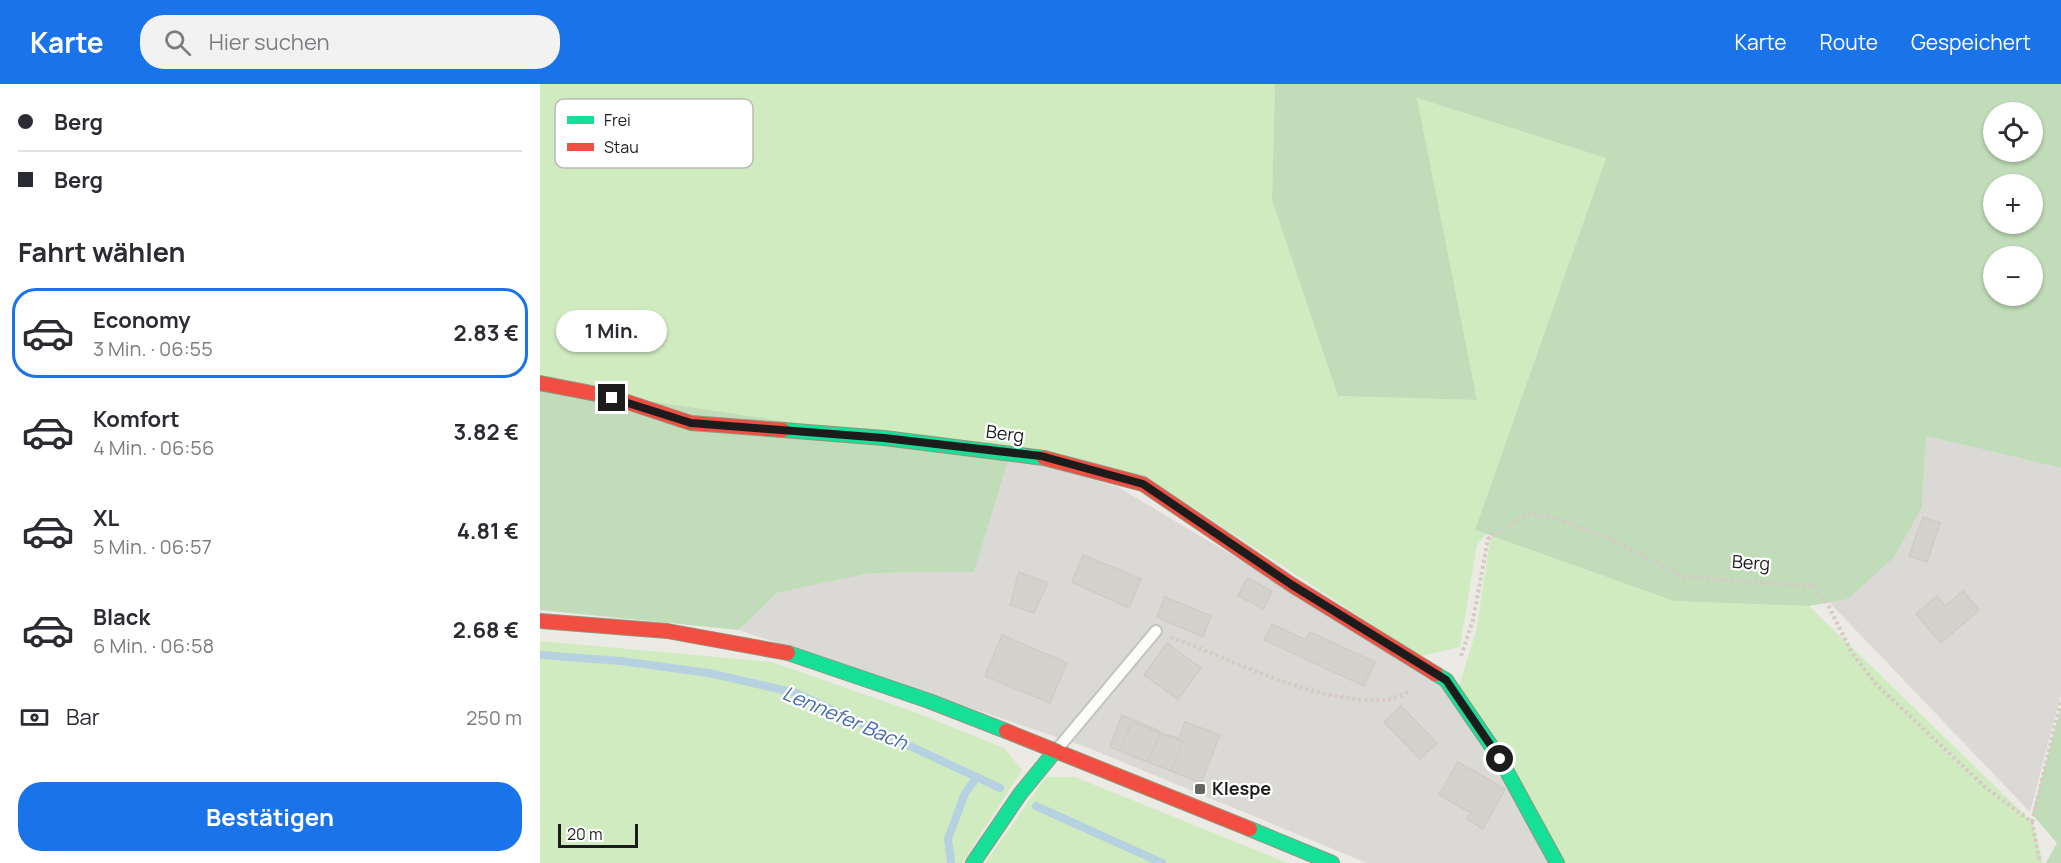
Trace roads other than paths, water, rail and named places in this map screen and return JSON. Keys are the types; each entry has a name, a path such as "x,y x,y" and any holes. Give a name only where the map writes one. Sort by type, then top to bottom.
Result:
{"street":[{"name":"Berg","path":"540,383 612,398 691,423 884,438 1041,456 1143,484 1292,585 1446,680 1500,759 1557,863"},
{"path":"540,621 667,631 782,651 929,701 1056,750 1332,863"},
{"path":"973,863 1020,794 1056,750"}],"lane":[{"path":"1056,750 1156,631"}],"waterway":[{"name":"Lennefer Bach","path":"540,655 621,661 709,673 796,693 1000,788"},
{"path":"951,863 948,839 965,793 977,777"},
{"name":"Lennefer Bach","path":"1036,806 1162,863"}],"place":[{"name":"Klespe","path":"1200,789"}]}
